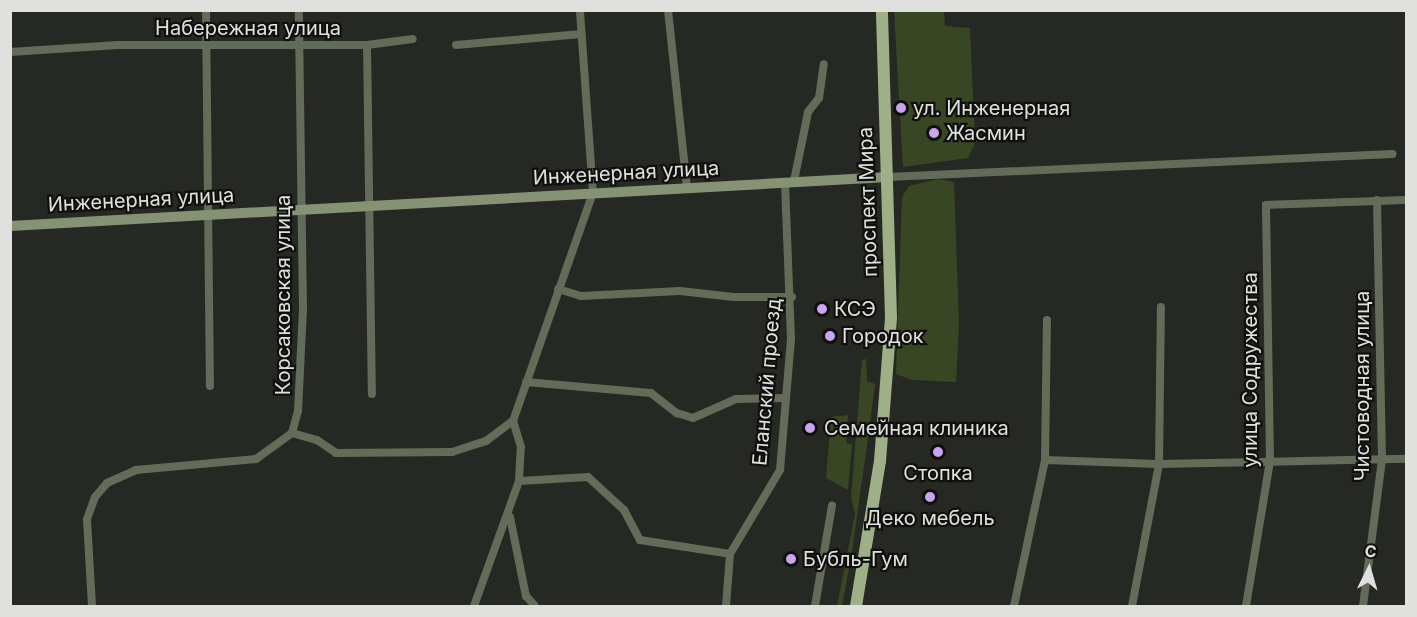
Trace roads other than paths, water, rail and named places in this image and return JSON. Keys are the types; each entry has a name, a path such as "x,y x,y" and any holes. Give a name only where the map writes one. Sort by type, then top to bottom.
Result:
{"main road":[{"name":"проспект Мира","path":"856,606 887,400 891,316 882,10"}],"street":[{"path":"206,10 210,386"},
{"name":"Корсаковская улица","path":"292,433 298,411 303,310 299,10"},
{"path":"92,606 87,519 95,497 107,483 136,470 256,459 292,433 317,440 336,453 452,452 486,441 513,421 593,193 580,10"},
{"path":"668,10 687,188"},
{"path":"456,45 582,34"},
{"name":"Набережная улица","path":"10,52 118,45 206,46 299,42 367,45 413,39"},
{"path":"367,45 372,394"},
{"path":"790,182 808,112 819,98 824,64"},
{"name":"Инженерная улица","path":"10,226 790,182 1244,159 1392,154"},
{"name":"Еланский проезд","path":"726,606 730,554 780,470 792,297 790,182"},
{"path":"1377,200 1407,200"},
{"name":"улица Содружества","path":"1246,606 1270,461 1266,205 1377,200"},
{"name":"Чистоводная улица","path":"1363,606 1382,460 1377,200"},
{"path":"558,289 581,296 680,291 734,297 792,297"},
{"path":"1132,606 1159,464 1161,307"},
{"path":"1014,606 1046,460 1047,320"},
{"path":"526,382 651,393 677,413 693,418 736,399 786,398"},
{"path":"474,606 509,515 519,481 521,447 513,421"},
{"path":"1046,460 1159,464 1407,459"},
{"path":"519,481 588,477 624,510 640,540 730,554"},
{"path":"815,606 832,505"},
{"path":"509,515 526,596 535,606"}],"place":[{"name":"ул. Инженерная","path":"901,108"},
{"name":"Жасмин","path":"934,133"},
{"name":"КСЭ","path":"822,309"},
{"name":"Городок","path":"830,336"},
{"name":"Семейная клиника","path":"810,428"},
{"name":"Стопка","path":"938,452"},
{"name":"Деко мебель","path":"930,497"},
{"name":"Бубль-Гум","path":"791,559"}]}
